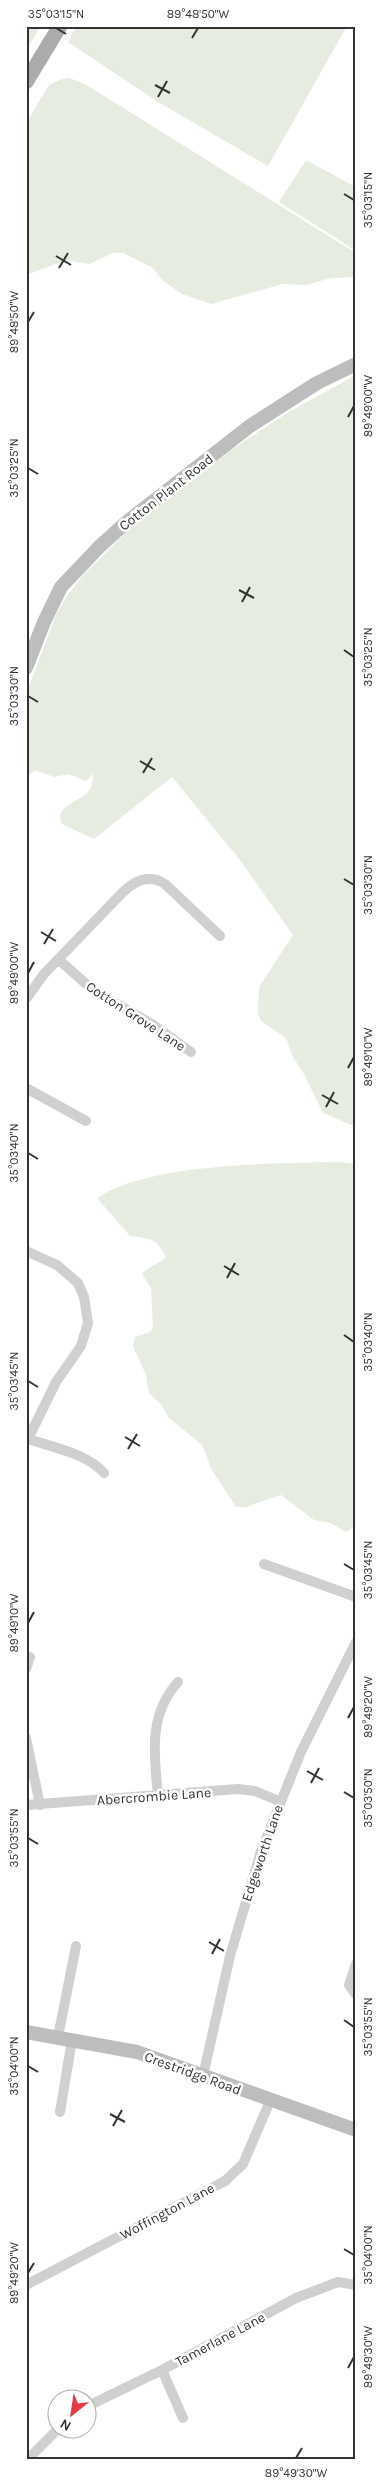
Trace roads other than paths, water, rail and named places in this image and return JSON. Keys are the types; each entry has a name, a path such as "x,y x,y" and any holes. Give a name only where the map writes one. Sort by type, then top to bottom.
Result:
{"main road":[{"path":"26,82 60,26"}],"street":[{"name":"Cotton Plant Road","path":"26,668 44,622 61,587 100,546 128,521 250,426 318,383 356,364"},
{"path":"26,998 58,959 127,888 145,878 154,878 165,884 220,936"},
{"name":"Cotton Grove Lane","path":"58,959 94,991 146,1020 191,1052"},
{"path":"26,1088 86,1121"},
{"path":"26,1250 57,1265 78,1284 84,1297 88,1323 81,1346 56,1382 27,1439 82,1457 98,1466 104,1473"},
{"path":"264,1564 356,1597"},
{"name":"Edgeworth Lane","path":"203,2076 237,1932 261,1851 279,1801 319,1714 356,1642"},
{"path":"26,1669 30,1657"},
{"path":"158,1796 154,1736 163,1703 178,1682"},
{"path":"26,1738 40,1804"},
{"name":"Abercrombie Lane","path":"26,1805 246,1789 279,1801"},
{"path":"58,2037 76,1946"},
{"path":"356,1964 349,1985 356,1995"},
{"name":"Crestridge Road","path":"26,2032 136,2052 356,2130"},
{"path":"60,2112 72,2040"},
{"name":"Woffington Lane","path":"26,2285 225,2181 244,2164 270,2100"},
{"name":"Tamerlane Lane","path":"98,2401 162,2370 296,2298 338,2282 356,2285"},
{"path":"162,2370 183,2418"},
{"path":"27,2460 49,2438"}]}
